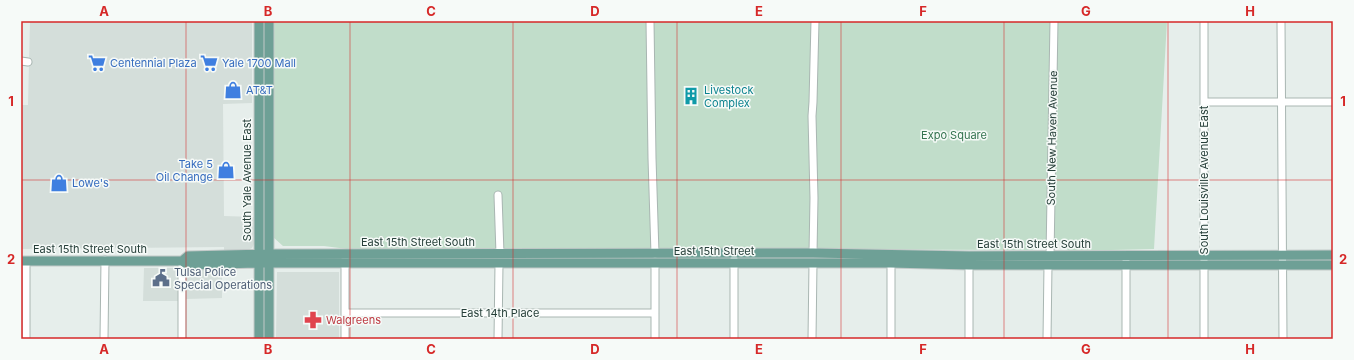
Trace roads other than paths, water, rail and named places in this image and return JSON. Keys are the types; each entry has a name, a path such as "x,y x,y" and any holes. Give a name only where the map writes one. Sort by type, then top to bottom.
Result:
{"main road":[{"name":"South Yale Avenue East","path":"259,21 259,259 264,339"},
{"name":"South Yale Avenue East","path":"264,339 269,259 269,21"},
{"path":"259,134 269,134"},
{"path":"813,253 813,263"},
{"name":"East 15th Street South","path":"734,259 813,253 969,265 1048,265 1126,260"},
{"name":"East 15th Street South","path":"24,261 182,261 188,265 345,254 500,254 655,259"},
{"path":"499,264 500,254"},
{"name":"East 15th Street South","path":"773,263 813,263 969,256 1050,256 1126,260 1204,260 1333,255"},
{"path":"969,256 969,265"},
{"path":"1048,265 1050,256"},
{"name":"East 15th Street South","path":"1282,257 1333,265"},
{"name":"East 15th Street South","path":"269,259 345,264 499,264 655,259"},
{"name":"East 15th Street","path":"655,259 734,259 773,263"}],"street":[{"path":"650,21 656,339"},
{"path":"813,253 814,198 812,116 814,102 815,21"},
{"name":"South New Haven Avenue","path":"1050,256 1054,21"},
{"name":"South Louisville Avenue East","path":"1204,21 1204,339"},
{"path":"1281,21 1283,339"},
{"path":"1204,102 1333,102"},
{"path":"498,195 500,254"},
{"path":"345,254 345,339"},
{"path":"734,259 734,339"},
{"path":"891,339 892,259"},
{"path":"104,339 105,260"},
{"path":"1126,260 1126,339"},
{"path":"24,261 26,339"},
{"path":"182,261 182,339"},
{"path":"812,339 813,263"},
{"path":"498,339 499,264"},
{"path":"969,265 969,339"},
{"path":"1048,265 1048,339"},
{"name":"East 14th Place","path":"345,313 655,313"}],"place":[{"name":"Centennial Plaza","path":"97,63"},
{"name":"Yale 1700 Mall","path":"209,63"},
{"name":"AT&T","path":"233,90"},
{"name":"Livestock Complex","path":"691,96"},
{"name":"Take 5 Oil Change","path":"226,170"},
{"name":"Lowe's","path":"59,183"},
{"name":"Tulsa Police Special Operations","path":"161,278"},
{"name":"Walgreens","path":"313,320"}],"park label":[{"name":"Expo Square","path":"954,135"}]}
